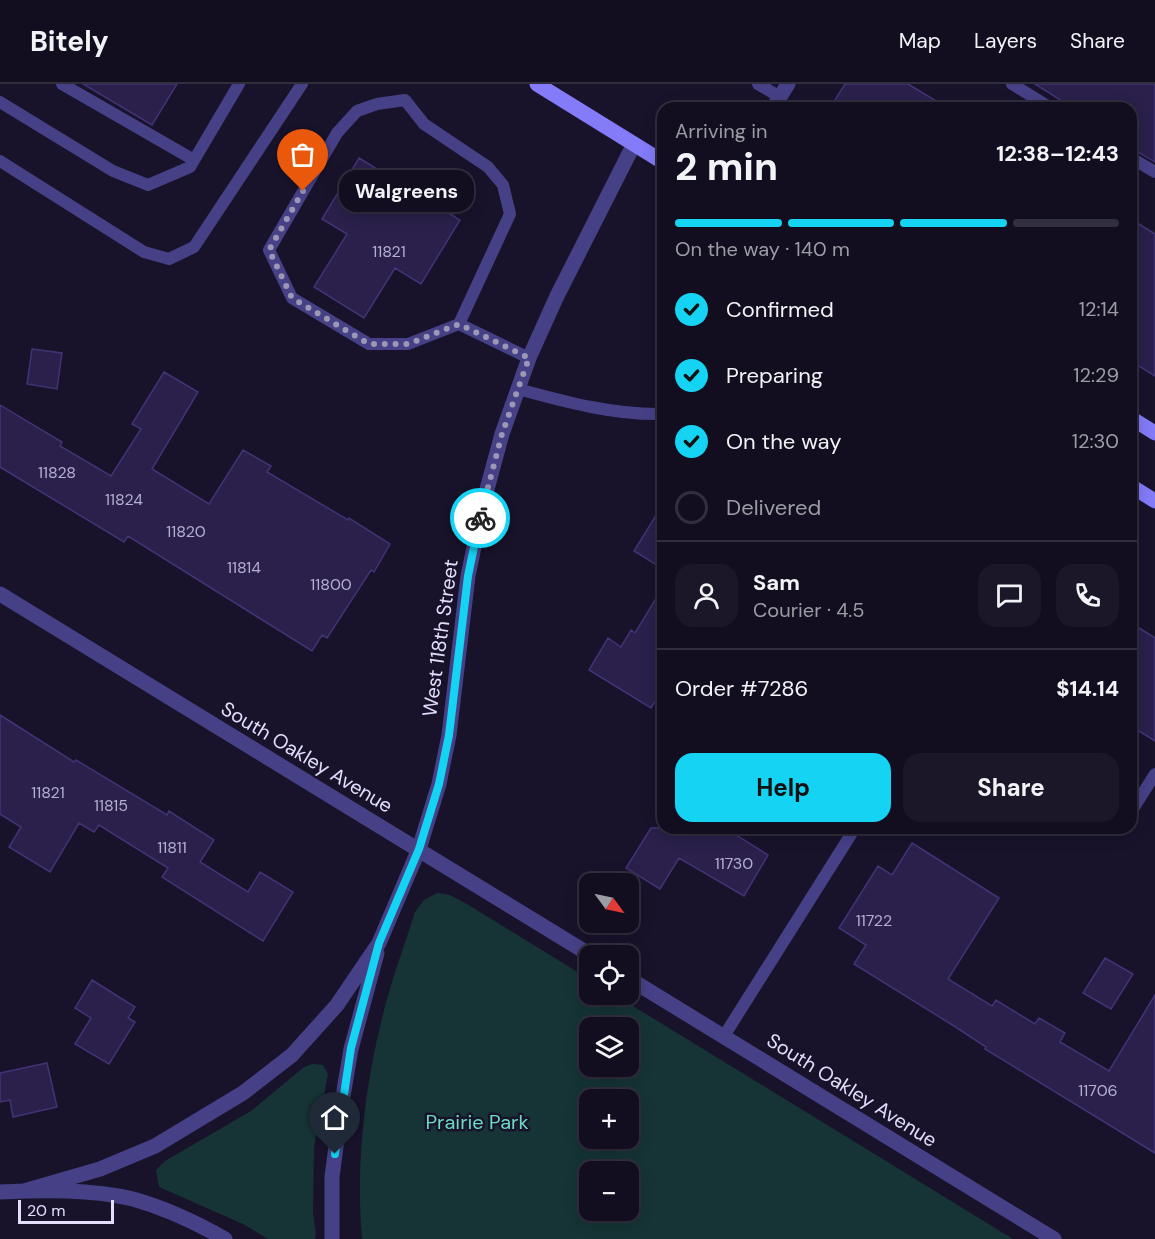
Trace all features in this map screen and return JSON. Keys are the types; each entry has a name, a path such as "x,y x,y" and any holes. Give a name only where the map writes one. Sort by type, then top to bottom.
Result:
{"main road":[{"path":"537,84 559,90 657,158"},
{"path":"1137,422 1155,433"},
{"path":"1137,490 1155,501"}],"street":[{"name":"West 118th Street","path":"332,1239 332,1177 351,1048 379,943 419,849 439,784 449,735 468,576 502,434 529,358 557,296 634,144"},
{"name":"South Oakley Avenue","path":"0,594 579,948"},
{"name":"West 118th Street","path":"24,1191 100,1169 155,1146 243,1094 292,1055 337,1005 379,943"},
{"name":"South Oakley Avenue","path":"639,985 1054,1239"},
{"path":"0,1192 89,1193 132,1199 174,1214 219,1238"}],"lane":[{"path":"62,84 194,160"},
{"path":"0,102 113,171 148,185 190,167 239,84"},
{"path":"0,161 144,252 168,259 194,247 302,84"},
{"path":"758,84 780,96"},
{"path":"1012,84 1037,102"},
{"path":"459,324 510,214 503,185 488,166 424,124 405,100 376,104 357,111 337,133 269,250 292,298 369,344 408,344 459,324 529,358"},
{"path":"1137,162 1155,172"},
{"path":"518,389 582,406 641,415 657,414"},
{"path":"1137,802 1155,774"},
{"path":"724,1036 851,834"}],"green space":[{"name":"Prairie Park","path":"437,893 450,895 467,904 579,973 579,1005 631,1005 1013,1239 362,1239 361,1148 368,1088 387,999 415,912 424,900"},
{"path":"313,1064 323,1065 328,1074 314,1147 315,1239 268,1239 243,1224 159,1187 156,1170 165,1161 251,1111 304,1067"}],"building":[{"path":"83,84 177,84 152,125"},
{"path":"845,84 908,84 938,102 834,102"},
{"path":"1035,84 1155,84 1155,162 1137,152 1137,102 1064,102"},
{"path":"359,158 460,220 421,284 395,268 364,318 314,287 347,234 322,219"},
{"path":"1137,223 1155,234 1155,376 1137,365"},
{"path":"32,349 62,353 57,389 27,384"},
{"path":"164,372 198,392 152,469 209,504 243,450 271,466 267,472 390,544 374,572 371,570 327,638 322,635 312,651 128,536 124,542 0,467 0,405 62,442 60,446 111,476 141,429 132,424"},
{"path":"657,514 657,565 634,551"},
{"path":"657,597 657,698 651,708 589,670 608,638 621,647 631,630 635,633"},
{"path":"1137,627 1155,638 1155,741 1137,730"},
{"path":"0,715 74,762 76,760 167,815 169,811 214,840 200,862 248,892 260,872 293,892 263,941 162,877 168,868 99,825 94,832 79,823 50,872 9,847 21,827 0,814"},
{"path":"651,828 657,828 657,834 735,834 768,855 744,896 679,858 660,889 639,876 639,873 626,868"},
{"path":"912,843 999,898 948,979 992,1006 996,1000 1035,1024 1039,1018 1065,1033 1060,1042 1109,1071 1155,995 1155,1153 985,1049 986,1047 954,1026 854,964 866,945 839,928 878,866 892,875"},
{"path":"1105,958 1133,974 1111,1009 1083,993"},
{"path":"92,980 135,1007 128,1018 135,1022 109,1064 75,1044 91,1018 75,1008"},
{"path":"47,1063 57,1107 13,1117 10,1100 0,1102 0,1073"}],"way so far":[{"path":"303,191 269,250 292,298 369,344 408,344 459,324 529,358 502,434 480,518"}],"place":[{"name":"Walgreens","path":"303,191"}],"route":[{"path":"335,1154 351,1048 379,943 419,849 439,784 449,735 468,576 480,518"}]}
